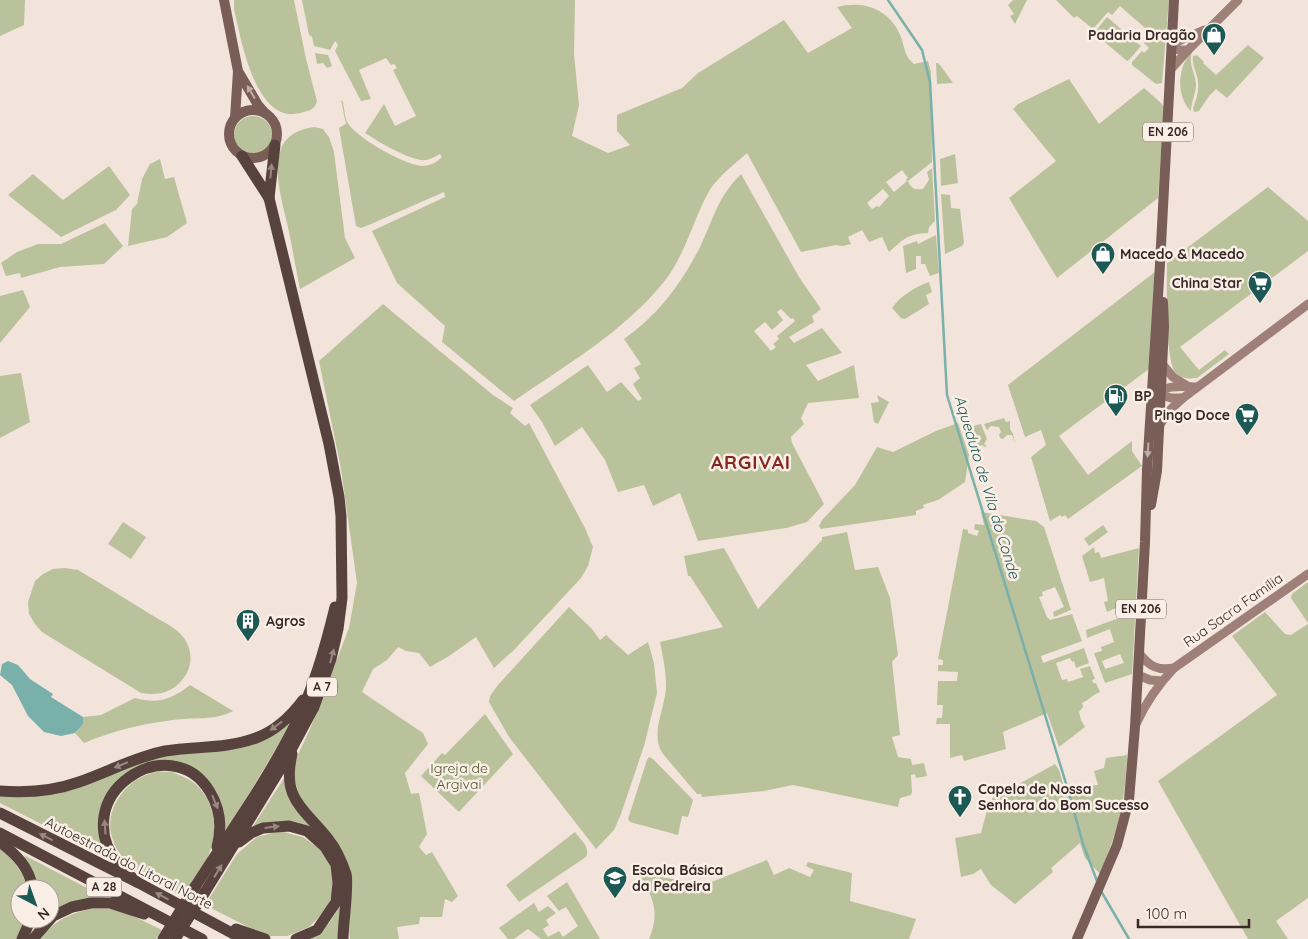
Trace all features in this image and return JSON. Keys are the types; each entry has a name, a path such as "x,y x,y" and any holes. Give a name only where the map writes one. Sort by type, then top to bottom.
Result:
{"highway":[{"path":"269,198 275,145"},
{"path":"242,156 269,198 333,462 341,516 342,568"},
{"name":"A 7","path":"175,939 200,890 213,859 280,753 298,719 310,690 331,624 342,568"},
{"name":"A 7","path":"163,939 231,850 295,743 316,700 331,659 340,616 342,568"},
{"path":"0,791 34,792 56,788 78,782 146,756 166,751 238,744 256,738 284,721 310,690"},
{"path":"295,743 289,771 294,799 339,854 347,877 342,939"},
{"path":"137,882 120,867 111,852 104,830 104,820 109,800 114,790 133,774 143,769 166,766 178,768 194,776 208,788 215,800 220,821 219,840 213,859"},
{"name":"Autoestrada do Litoral Norte","path":"0,814 137,882 243,939"},
{"path":"231,850 251,833 263,828 279,826 288,826 307,831 325,847 336,865 338,883 336,902 317,930 296,939"},
{"name":"A 28","path":"0,833 202,939"},
{"path":"0,842 15,853 24,864 31,879"},
{"path":"33,939 53,916 72,907 91,903 110,903 178,926"},
{"path":"187,909 245,933 265,939"}],"main road":[{"path":"224,0 238,71 236,118"},
{"name":"EN 206","path":"1078,939 1117,845 1129,800 1138,675 1147,470 1174,0"},
{"path":"238,71 258,105 270,118 276,130 275,145 268,153 257,158 242,156 236,151 229,138 231,124 236,118 249,110 265,113"},
{"name":"EN 206","path":"1145,542 1157,471 1164,326 1160,264"}],"street":[{"path":"1171,69 1209,27 1238,0"},
{"path":"1173,20 1177,29 1188,37"},
{"path":"1188,50 1179,50 1172,45 1209,27"},
{"path":"1159,426 1171,409 1193,387 1308,304"},
{"path":"1155,336 1157,355 1156,386 1160,392 1171,398 1183,398"},
{"path":"1162,364 1173,377 1193,387"},
{"path":"1151,402 1160,392 1170,388 1193,387"},
{"name":"Rua Sacra Família","path":"1174,668 1308,574"},
{"path":"1139,653 1148,663 1162,670"},
{"path":"1138,675 1174,668"},
{"path":"1135,727 1144,704 1174,668"},
{"path":"1138,675 1159,684"},
{"path":"1136,700 1159,684"}],"green space":[{"path":"0,0 25,0 24,25 0,36"},
{"path":"234,0 294,0 317,101 313,108 300,113 285,113 272,106 261,93 246,58 234,9"},
{"path":"302,0 575,0 574,54 579,105 572,136 608,153 630,145 617,131 617,115 682,88 698,73 784,20 808,53 852,28 837,7 847,5 866,6 883,13 896,27 907,55 914,64 928,61 931,72 932,162 908,181 910,186 923,189 929,180 927,172 932,168 935,221 929,227 928,233 906,238 889,252 882,237 869,242 862,230 848,237 851,244 801,252 747,153 714,183 678,261 663,283 647,301 593,347 514,401 442,342 445,326 397,283 372,231 445,197 444,192 361,228 356,226 339,128 346,124 341,100 347,122 360,135 381,149 404,161 421,166 433,164 442,157 440,154 426,160 412,158 365,133 384,104 395,126 416,116 393,70 397,68 394,64 391,65 386,58 359,70 371,99 361,101 335,51 338,45 335,41 330,50 314,46 312,37 309,35","holes":["902,170 908,178 906,179 907,181 894,192 886,182","883,189 889,196 879,207 877,206 872,209 867,203"]},
{"path":"1013,0 1027,0 1015,24 1010,16 1014,14 1008,5"},
{"path":"1056,0 1169,0 1162,83 1156,84 1132,65 1132,62 1142,51 1144,53 1149,48 1144,43 1152,34 1120,6 1112,15 1108,12 1093,29 1077,16 1074,18"},
{"path":"1107,17 1141,46 1127,61 1094,33"},
{"path":"1248,45 1264,58 1227,98 1216,89 1199,111 1194,112 1193,108 1198,84 1193,56 1197,55 1216,75"},
{"path":"1192,52 1191,64 1196,84 1191,111 1183,98 1180,81 1183,65"},
{"path":"315,53 328,55 332,66 327,68 323,63 317,64"},
{"path":"936,63 940,65 953,83 937,84"},
{"path":"1069,79 1099,124 1144,88 1164,107 1158,198 1057,278 1009,198 1056,161 1013,109 1018,104"},
{"path":"253,116 260,117 266,122 271,128 271,142 266,148 260,153 253,154 246,153 240,148 235,142 234,135 235,128 240,122 246,117"},
{"path":"314,127 323,129 329,137 334,152 345,238 355,258 300,289 278,180 278,169 281,149 290,136 304,129"},
{"path":"955,154 958,183 941,186 940,159"},
{"path":"160,159 165,179 174,177 187,223 167,237 128,246 132,209 137,204 142,179 150,164"},
{"path":"109,166 130,195 116,210 61,237 8,195 33,174 63,200"},
{"path":"741,174 799,277 821,309 812,316 814,322 789,337 794,343 822,328 842,353 806,365 818,381 854,365 859,398 808,403 801,418 804,424 791,437 792,443 824,504 807,522 786,528 698,541 680,493 653,506 644,485 618,492 605,460 582,427 555,446 530,405 588,365 607,392 621,382 638,401 642,399 633,384 640,378 634,368 641,364 624,339 658,309 677,286 700,247 721,200","holes":["781,309 791,319 793,318 795,321 777,336 779,339 773,344 776,347 771,351 754,331 765,322 772,330 783,320 777,312"]},
{"path":"1268,187 1308,221 1308,251 1180,347 1199,370 1225,350 1229,354 1197,378 1180,376 1175,372 1170,352 1167,320 1167,263"},
{"path":"941,194 950,195 951,208 960,209 964,243 962,246 945,254"},
{"path":"105,223 123,246 104,264 60,267 21,278 20,273 6,276 1,263 17,252 38,244 61,244"},
{"path":"936,235 939,273 930,276 925,264 921,264 921,256 916,256 916,269 906,273 903,246 917,241 918,244"},
{"path":"1155,272 1149,369 1059,436 1088,475 1132,441 1132,451 1142,466 1068,519 1065,515 1062,517 1060,515 1050,521 1031,457 1046,445 1041,430 1025,437 1008,385"},
{"path":"929,282 932,292 926,295 929,304 905,319 901,318 892,308 895,304 908,292"},
{"path":"23,290 30,307 0,343 0,296"},
{"path":"383,304 493,395 513,408 510,413 525,426 529,423 585,528 593,547 588,566 581,578 514,650 494,668 476,637 430,667 419,653 406,651 398,647 387,660 373,669 362,692 423,733 428,744 405,773 411,794 419,793 427,834 419,847 426,855 432,852 458,896 452,902 445,899 442,917 420,917 419,924 397,927 399,939 350,939 351,891 305,808 294,777 295,761 310,729 349,628 357,583 341,469 319,361"},
{"path":"21,373 30,422 0,438 0,376"},
{"path":"877,395 889,402 878,424 874,422 871,403 879,402"},
{"path":"1004,418 1006,422 1010,421 1010,429 1015,443 1012,435 1007,435 1003,439 1000,438 1001,432 999,427 991,426 987,430 984,424"},
{"path":"958,423 969,455 965,482 938,500 923,505 924,508 916,511 916,515 821,529 819,526 822,520 855,485 877,447 893,452 936,431"},
{"path":"981,424 987,439 984,444 987,446 985,447 982,445 978,447 977,443 980,442 980,439 973,439 971,433 974,432 973,426"},
{"path":"981,512 1036,521 1044,527 1071,610 1054,617 1053,612 1064,607 1055,587 1042,592 1043,596 1039,597 1050,620 1072,614 1082,641 1041,656 1043,663 1084,648 1089,663 1076,668 1074,661 1072,662 1070,658 1056,663 1062,680 1067,679 1068,682 1083,677 1080,669 1090,666 1095,679 1092,680 1093,683 1096,683 1100,692 1082,703 1083,707 1079,712 1085,727 1059,747 1047,713 1003,732 1006,749 964,761 962,755 950,758 950,724 936,724 937,718 942,718 943,705 937,705 938,681 957,681 958,672 938,671 938,665 943,665 943,660 938,659 963,529 977,536 979,531 974,529 975,524 984,525"},
{"path":"123,522 146,537 131,559 108,544"},
{"path":"1103,525 1108,532 1089,546 1084,539"},
{"path":"847,532 855,570 878,567 890,598 898,655 892,662 900,735 892,737 898,757 911,759 912,765 924,763 927,776 916,778 915,774 911,775 911,795 900,798 898,807 793,785 764,791 702,797 701,794 697,794 663,754 658,738 659,721 666,685 660,642 723,627 690,576 688,576 684,556 724,548 758,609 822,540 822,537"},
{"path":"1094,547 1095,553 1099,552 1101,558 1139,548 1132,674 1105,683 1094,653 1102,651 1101,647 1114,642 1110,629 1087,638 1086,630 1122,617 1118,607 1107,612 1104,602 1108,601 1104,578 1090,582 1082,556","holes":["1120,654 1124,663 1105,669 1102,661"]},
{"path":"53,569 78,570 181,634 189,648 190,665 186,675 174,688 169,691 153,694 141,693 42,632 29,614 28,602 35,581"},
{"path":"1308,582 1308,623 1291,598 1292,594"},
{"path":"569,607 592,629 600,640 606,635 628,655 648,642 654,663 657,693 644,746 614,830 596,849 509,737 489,702 490,696 498,685"},
{"path":"1265,612 1285,634 1291,635 1308,624 1308,898 1276,921 1288,939 1248,939 1158,781 1277,695 1232,636"},
{"path":"190,685 233,711 219,716 173,720 139,726 84,743 75,733 83,724 83,717 101,715 135,698 151,701 164,699 177,694"},
{"path":"299,711 225,833 212,787 162,762 109,794 110,859 0,803 0,795 30,797 161,756 230,750"},
{"name":"Igreja de Argivai","path":"485,714 513,754 459,812 421,776 442,753 445,755"},
{"path":"1127,755 1125,787 1120,816 1100,874 1085,858 1080,843 1051,868 1053,872 1015,904 991,885 981,869 973,874 961,877 955,838 981,833 988,807 995,794 1017,785 1055,764 1059,770 1067,797 1071,795 1069,787 1098,785 1094,771 1104,768 1106,758"},
{"path":"649,757 693,800 688,817 682,816 678,835 630,822 628,819"},
{"path":"172,772 190,780 205,795 213,815 214,825 212,847 208,857 184,896 148,878 132,866 117,849 110,827 114,808 124,791 140,778 152,773"},
{"path":"286,775 324,840 312,831 250,831"},
{"path":"280,831 303,837 321,850 331,868 334,889 327,909 309,927 287,936 266,936 205,905 237,854 257,837"},
{"path":"575,832 586,847 586,857 519,902 506,885"},
{"path":"0,849 18,867 25,879 10,879 10,929 22,929 18,939 0,939"},
{"path":"24,855 106,898 60,912 60,879 36,879"},
{"path":"767,860 774,875 789,868 810,877 814,870 806,866 808,862 852,873 850,901 916,919 909,939 649,939 655,915 650,893 641,878 645,874 700,884 709,883"},
{"path":"567,882 600,939 541,939 528,929 514,939 508,939 499,928 534,903 539,912 548,906 556,913 546,920 549,925 543,929 548,937 559,931 563,937 578,926 566,907 559,911 547,896"},
{"path":"342,898 340,939 311,939 330,921 337,911"},
{"path":"90,909 111,909 129,914 162,930 156,939 41,939 49,929 60,929 60,920 75,913"}],"water":[{"path":"8,661 18,665 30,679 53,694 51,697 83,717 83,724 75,733 61,736 44,732 28,716 12,685 0,675 2,664"}],"waterway":[{"name":"Aqueduto de Vila do Conde","path":"888,0 922,50 930,82 947,395 1083,844 1097,881"},
{"name":"Aqueduto de Vila do Conde","path":"1101,891 1129,939"}],"place":[{"name":"Padaria Dragão","path":"1214,56"},
{"name":"Macedo & Macedo","path":"1103,275"},
{"name":"China Star","path":"1260,304"},
{"name":"BP","path":"1116,417"},
{"name":"Pingo Doce","path":"1247,436"},
{"name":"Agros","path":"248,642"},
{"name":"Capela de Nossa Senhora do Bom Sucesso","path":"960,818"},
{"name":"Escola Básica da Pedreira","path":"615,899"}],"district":[{"name":"ARGIVAI","path":"751,462"}]}
